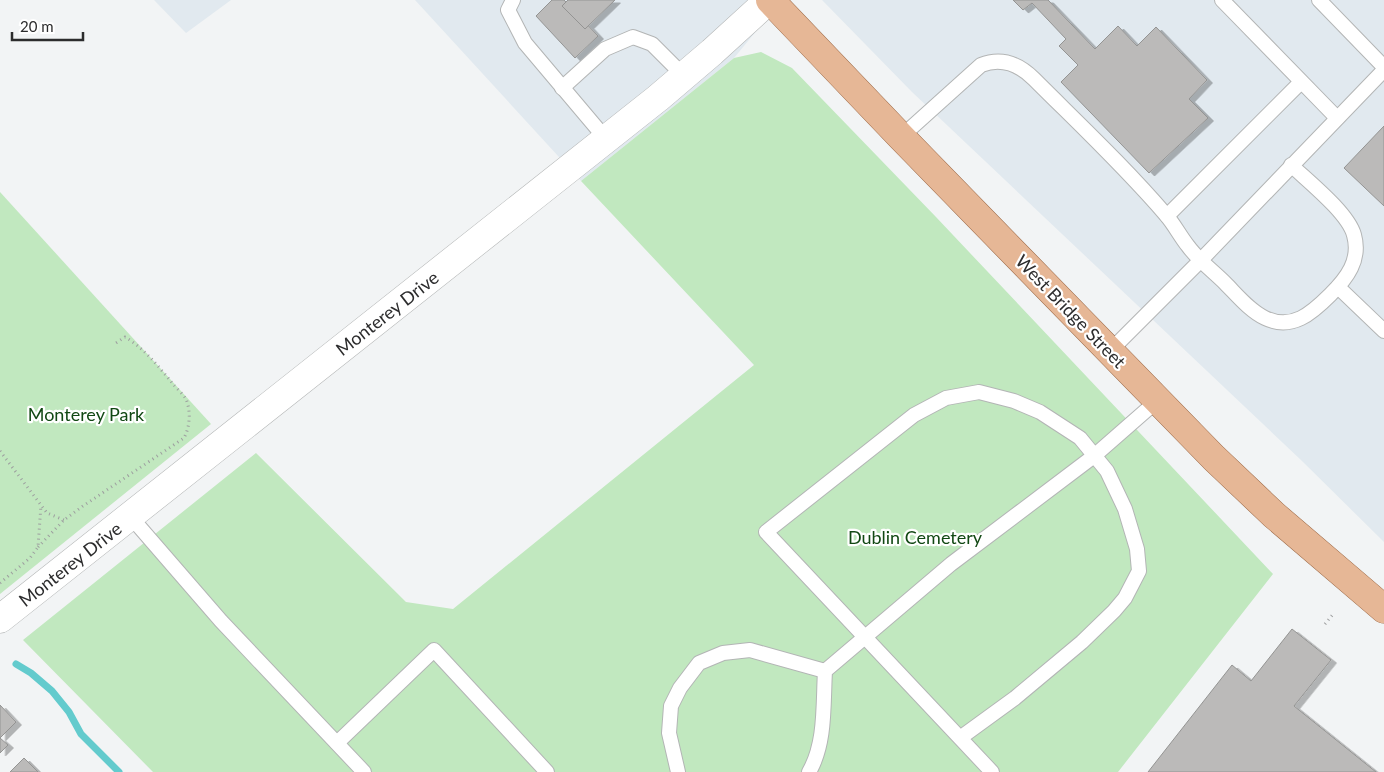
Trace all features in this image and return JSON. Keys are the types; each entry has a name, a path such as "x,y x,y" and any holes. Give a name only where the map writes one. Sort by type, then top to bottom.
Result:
{"main road":[{"name":"West Bridge Street","path":"770,0 1158,400 1274,515 1384,609"}],"street":[{"name":"Monterey Drive","path":"0,619 606,139 684,76 770,0"}],"lane":[{"path":"513,0 508,10 525,43 606,139"},
{"path":"1222,0 1337,118"},
{"path":"1110,350 1201,260 1384,69 1320,0"},
{"path":"562,88 605,49 633,37 652,44 684,76"},
{"path":"901,137 981,65 995,61 1011,63 1026,71 1167,216 1188,247 1201,260 1257,314 1276,322 1289,322 1305,317 1314,311 1347,276 1355,260 1356,251 1354,233 1349,224 1291,165"},
{"path":"1167,216 1301,82"},
{"path":"1338,287 1384,331"},
{"path":"960,738 1014,698 1082,642 1125,598 1139,571 1137,549 1125,509 1107,471 1080,438 1040,412 979,392 946,398 914,415 766,532 992,772"},
{"path":"809,772 816,760 822,729 825,671 951,564 1094,456 1158,400"},
{"path":"130,516 221,621 364,772"},
{"path":"337,744 434,650 547,772"},
{"path":"678,772 669,733 671,706 680,688 699,663 723,653 750,650 825,671"}],"path":[{"path":"0,583 30,558 64,520 184,438 188,429 189,410 186,399 136,343 126,337 113,346"},
{"path":"0,451 47,513 64,520"},
{"path":"38,547 41,504"},
{"path":"1325,624 1334,613"}],"shaded area":[{"path":"154,0 231,0 186,33"},
{"path":"415,0 782,0 734,58 581,181"},
{"path":"822,0 1384,0 1384,542 1302,461 912,92"}],"green space":[{"name":"Dublin Cemetery","path":"761,52 792,68 936,217 1273,574 1118,772 153,772 23,640 256,453 406,602 453,609 754,365 581,181 734,58"},
{"name":"Monterey Park","path":"0,192 211,424 0,594"}],"building":[{"path":"552,0 564,0 598,36 575,58 536,16"},
{"path":"568,0 615,0 585,29 562,6"},
{"path":"1013,0 1048,0 1095,49 1118,26 1137,46 1156,27 1207,80 1189,99 1208,118 1149,173 1061,82 1078,65 1059,46 1066,39 1032,3 1023,10"},
{"path":"1384,126 1384,206 1344,168"},
{"path":"1292,629 1331,660 1294,706 1376,772 1148,772 1232,665 1251,681"},
{"path":"0,705 16,722 0,738"},
{"path":"0,738 8,745 0,753"},
{"path":"24,758 38,772 10,772"}],"waterway":[{"path":"16,664 31,673 52,691 69,712 81,734 119,772"}]}
